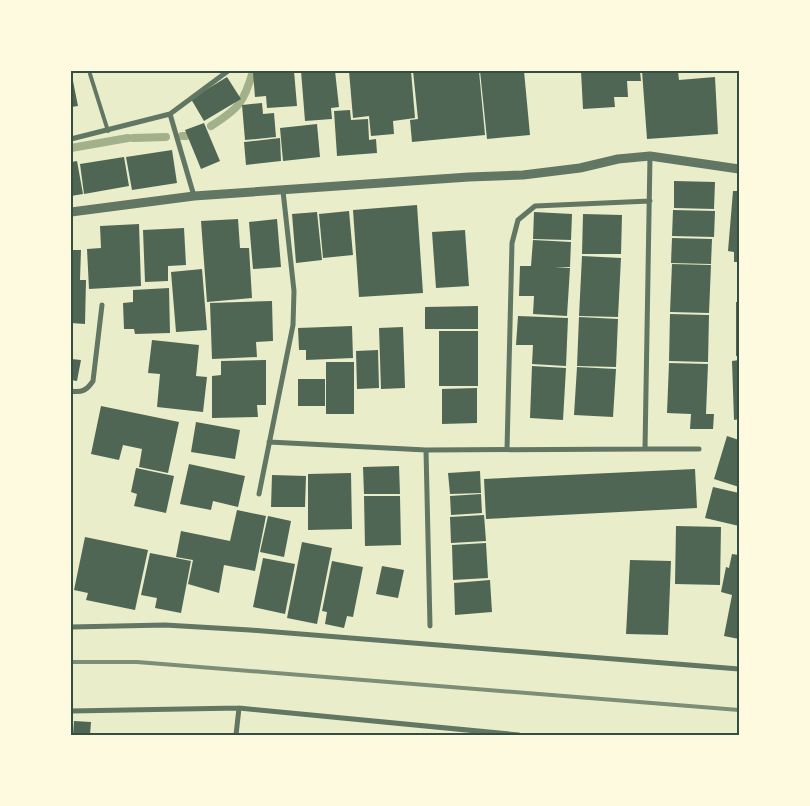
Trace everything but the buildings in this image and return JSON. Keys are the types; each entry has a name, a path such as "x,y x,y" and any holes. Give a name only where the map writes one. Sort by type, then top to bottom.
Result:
{"street":[{"path":"71,139 170,114 228,71"},
{"path":"170,114 194,196"},
{"path":"645,450 650,156"},
{"path":"71,212 194,196 469,177 523,176 580,168 618,159 650,156 739,169"},
{"path":"259,494 290,348 294,308 283,191"},
{"path":"507,450 512,243 518,220 535,206 650,201"},
{"path":"71,391 80,393 88,389 93,381 102,305"},
{"path":"270,442 426,450 699,449"},
{"path":"426,450 430,626"},
{"path":"71,627 165,625 250,630 739,669"},
{"path":"71,711 239,708 519,735"},
{"path":"236,735 239,708"}],"lane":[{"path":"90,74 108,131"}],"waterway":[{"path":"211,126 228,115 239,104 253,71"},
{"path":"133,138 166,137"},
{"path":"71,148 128,138"}],"railway":[{"path":"71,662 137,662 739,710"}]}
